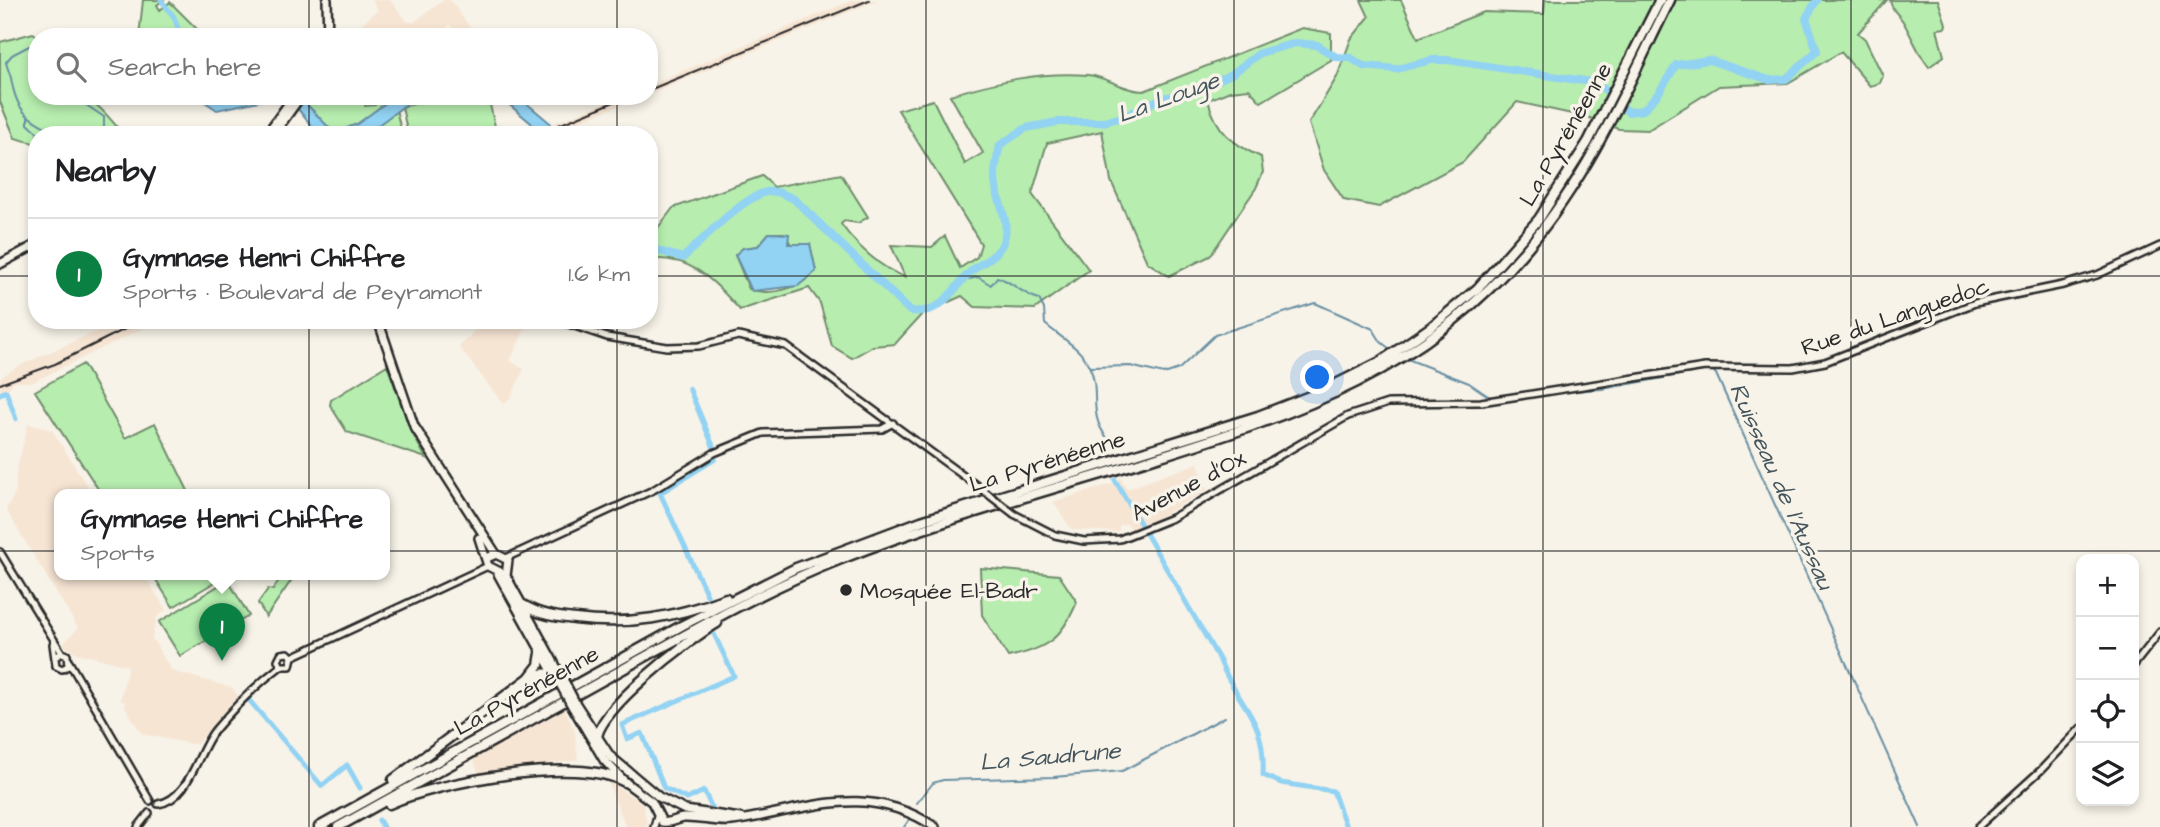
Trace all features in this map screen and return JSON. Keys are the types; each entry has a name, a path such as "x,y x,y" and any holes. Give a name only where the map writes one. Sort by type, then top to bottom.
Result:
{"highway":[{"name":"La Pyrénéenne","path":"338,827 765,593 901,537 1292,413 1385,369 1460,315 1528,248 1564,199 1609,121 1660,0"},
{"name":"La Pyrénéenne","path":"319,827 739,595 837,551 921,521 1288,405 1380,362 1431,327 1497,269 1557,193 1670,0"},
{"path":"597,740 597,730 605,717 651,673 713,626 763,598 765,593"},
{"path":"523,605 545,615 623,623 673,616 739,595"},
{"path":"529,678 539,665 541,653"},
{"path":"366,801 370,795 406,772 529,678 541,673 554,674 562,683"},
{"path":"356,817 360,819 421,791 474,779 600,772 625,782"}],"main road":[{"path":"327,0 328,28"},
{"path":"284,114 289,105"},
{"path":"275,126 292,105"},
{"path":"0,264 28,249"},
{"path":"381,329 414,426 470,518 554,674"},
{"path":"490,559 506,558 506,576 595,747 625,782 652,802 656,814 668,823 729,821 823,802 848,800 895,807 935,827"},
{"path":"497,572 506,569"},
{"path":"574,705 597,740 635,780 666,802 676,807 740,818"},
{"path":"656,814 661,804 666,802"},
{"path":"668,823 676,807"}],"street":[{"name":"Rue du Languedoc","path":"1675,371 1705,367 1793,368 1825,362 1975,303 2063,285 2097,275 2160,246"},
{"name":"Avenue d'Ox","path":"583,329 607,337 667,347 699,346 738,336 771,341 806,358 852,397 893,423 1014,514 1055,535 1084,541 1105,541 1145,531 1348,416 1400,401 1455,404 1487,401 1675,371"},
{"path":"506,558 653,490 714,453 763,433 882,429 893,423"},
{"path":"0,554 52,641 58,655 56,666 75,675"},
{"path":"292,657 490,559"},
{"path":"2139,658 2160,632"},
{"path":"281,666 278,660 281,653 288,653 292,657"},
{"path":"58,655 67,655 75,675 150,800 158,804 173,799 185,785 214,731 245,696 281,666 290,666 292,657"},
{"path":"64,668 69,662"},
{"path":"1978,827 2041,771 2076,733"},
{"path":"149,813 145,805 150,800"},
{"path":"138,827 149,813 156,812 158,804"},
{"path":"654,827 656,814"}],"shaded area":[{"path":"372,0 390,0 408,22 414,22 444,0 450,0 470,27 452,28 450,25 446,28 364,28 362,23 378,10"},
{"path":"853,0 878,0 658,90 658,81"},
{"path":"599,105 620,105 567,126 548,126"},
{"path":"101,329 142,329 33,382 13,382 9,388 0,391 0,378 17,367"},
{"path":"476,329 525,329 510,361 524,369 511,397 503,404 459,347"},
{"path":"28,424 52,430 89,489 54,489 54,580 147,580 166,610 157,617 152,638 172,671 233,688 238,696 196,745 142,734 125,707 126,702 120,700 128,666 77,653 62,645 78,628 6,510 16,491 16,473"},
{"path":"1198,463 1207,490 1156,519 1143,523 1140,528 1132,529 1127,524 1120,525 1118,532 1072,530 1053,502 1115,483 1120,477 1127,489"},
{"path":"565,709 575,732 578,760 479,773 473,759"},
{"path":"607,780 643,804 648,827 626,827"}],"green space":[{"path":"143,0 163,0 157,5 160,10 170,2 196,28 140,28"},
{"path":"1361,0 1401,0 1418,38 1484,12 1544,14 1545,0 1887,0 1858,33 1865,39 1883,76 1880,83 1870,86 1841,52 1788,83 1719,86 1648,130 1619,129 1590,118 1517,102 1463,162 1379,207 1344,200 1324,170 1309,123 1337,77 1351,39 1369,17"},
{"path":"1890,0 1938,0 1946,24 1945,28 1937,29 1944,56 1929,67"},
{"path":"1302,28 1331,33 1331,60 1261,102 1249,89 1230,91 1208,100 1211,111 1227,135 1261,157 1263,172 1256,188 1210,256 1169,276 1147,262 1111,181 1102,131 1047,143 1032,194 1089,270 1035,309 975,307 962,296 922,314 895,344 873,346 852,358 832,346 820,303 809,288 740,310 700,272 678,261 658,259 658,228 673,208 762,176 774,187 841,174 868,217 858,223 844,221 841,224 878,262 905,277 891,245 932,247 945,236 960,268 977,257 981,244 898,110 933,100 965,164 983,153 950,95 1018,79 1070,74 1095,76 1130,89 1144,91","holes":["769,233 784,233 792,246 810,244 816,271 802,282 785,289 767,292 749,289 735,255 743,248 758,246"]},
{"path":"28,34 28,105 96,105 116,126 28,126 28,142 15,138 0,102 0,42"},
{"path":"307,105 395,105 400,126 326,126"},
{"path":"490,105 495,126 406,126 402,107"},
{"path":"83,364 125,438 155,423 187,489 98,489 35,391"},
{"path":"387,365 411,431 426,458 347,432 330,405 331,400"},
{"path":"980,568 1059,575 1077,602 1065,625 1052,640 1033,650 1008,657 982,615"},
{"path":"156,580 219,580 173,607"},
{"path":"228,580 249,616 180,656 159,622"},
{"path":"279,580 292,580 266,617 258,603 268,589 273,590"}],"water":[{"path":"210,105 240,105 217,110"},
{"path":"288,105 308,105 327,126 312,126 298,109"},
{"path":"383,105 405,105 377,126 352,126"},
{"path":"510,105 529,105 551,126 533,126"},
{"path":"769,233 789,234 788,244 810,244 816,271 798,286 752,291 735,255 743,248 758,246"}],"waterway":[{"path":"161,0 174,17 178,28"},
{"name":"La Louge","path":"658,251 683,258 743,204 763,193 779,193 794,199 910,311 932,309 1001,247 1006,229 995,182 1000,145 1026,128 1058,122 1104,122 1125,116 1162,98 1192,93 1233,73 1260,53 1296,43 1317,45 1336,57 1351,58 1363,66 1397,69 1432,60 1448,60 1591,82 1606,90 1628,112 1643,110 1658,94 1676,65 1709,60 1769,80 1786,79 1817,51 1806,18 1817,0"},
{"path":"28,47 12,55 6,62 21,108 43,126"},
{"path":"86,105 104,117 104,126"},
{"path":"28,117 30,126"},
{"name":"Ruisseau de l'Aussau","path":"965,280 978,277 991,285 997,277 1039,299 1044,309 1045,324 1076,348 1089,366 1093,375 1098,420 1108,439"},
{"name":"Ruisseau de l'Aussau","path":"1090,367 1130,366 1164,374 1179,369 1215,335 1315,303 1373,329 1381,342 1390,349"},
{"name":"Ruisseau de l'Aussau","path":"1410,360 1469,383 1491,398"},
{"name":"Ruisseau de l'Aussau","path":"1559,392 1602,389 1702,371 1712,370 1716,374 1920,827"},
{"path":"689,388 714,448"},
{"path":"0,394 6,391 16,419"},
{"name":"Ruisseau de l'Aussau","path":"1495,402 1533,396"},
{"path":"707,595 660,493 715,459"},
{"path":"1115,480 1250,714 1260,739 1263,775 1281,783 1333,791 1346,827"},
{"path":"712,808 704,791 687,799 664,788 642,733 627,739 622,725 734,676 714,634"},
{"path":"249,700 322,786 347,765 360,788"},
{"name":"La Saudrune","path":"917,803 933,783 943,780 1054,777 1122,771 1225,717"},
{"path":"379,820 383,827"},
{"name":"La Saudrune","path":"904,827 909,820"}],"railway":[{"path":"658,86 869,0"},
{"path":"556,126 607,105"},
{"path":"0,384 55,364 125,329"}],"place":[{"name":"Mosquée El-Badr","path":"846,590"},
{"name":"Gymnase Henri Chiffre","path":"222,661"}]}
